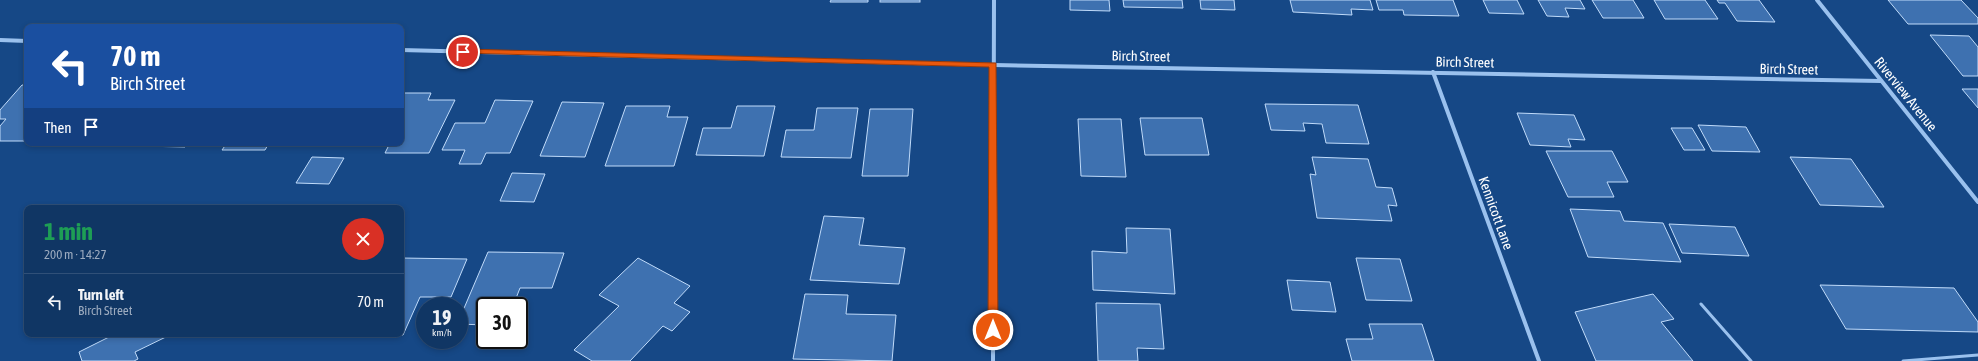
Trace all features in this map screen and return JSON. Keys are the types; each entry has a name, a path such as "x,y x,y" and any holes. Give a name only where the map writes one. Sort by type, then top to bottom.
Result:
{"street":[{"path":"993,361 994,0"},
{"name":"Riverview Avenue","path":"1817,0 1978,202"},
{"path":"0,40 24,41"},
{"name":"Birch Street","path":"404,50 994,65 1881,81"},
{"name":"Kennicott Lane","path":"1433,72 1539,361"}],"lane":[{"path":"1701,304 1751,361"},
{"path":"1903,361 1978,355"}],"building":[{"path":"831,0 868,0 868,2 830,2"},
{"path":"880,0 920,0 920,2 880,2"},
{"path":"1070,0 1109,0 1110,11 1070,10"},
{"path":"1123,0 1182,0 1183,8 1124,7"},
{"path":"1200,0 1234,0 1235,10 1201,9"},
{"path":"1290,0 1370,0 1373,10 1351,9 1352,15 1293,12"},
{"path":"1376,0 1453,0 1459,16 1404,15 1403,10 1379,10"},
{"path":"1483,0 1517,0 1524,14 1489,13"},
{"path":"1538,0 1580,0 1585,9 1565,8 1569,17 1547,16"},
{"path":"1592,0 1633,0 1644,18 1603,18"},
{"path":"1654,0 1705,0 1718,19 1665,19"},
{"path":"1717,0 1759,0 1775,22 1737,21 1725,3 1719,3"},
{"path":"1888,0 1961,0 1978,18 1978,24 1908,24"},
{"path":"1930,35 1969,36 1978,47 1978,76 1963,76"},
{"path":"22,85 24,85 24,141 0,141 0,126 6,119 0,119 0,110"},
{"path":"1962,89 1978,89 1978,108"},
{"path":"404,93 431,93 428,100 455,100 429,153 385,153 388,146 404,146"},
{"path":"495,100 533,101 510,153 486,153 481,164 459,164 465,150 442,150 455,123 485,123"},
{"path":"562,102 604,103 585,157 540,156"},
{"path":"1265,104 1358,105 1369,144 1326,143 1322,124 1303,123 1305,131 1271,130"},
{"path":"626,106 670,106 667,117 688,117 674,166 605,166"},
{"path":"737,106 775,106 764,156 696,155 703,128 731,128"},
{"path":"817,108 858,108 851,158 781,157 786,130 814,130"},
{"path":"870,109 913,109 908,176 862,176"},
{"path":"1517,113 1574,115 1585,140 1568,139 1571,147 1530,145"},
{"path":"1140,118 1202,118 1209,155 1145,155"},
{"path":"1078,119 1121,119 1126,177 1081,176"},
{"path":"1698,125 1746,127 1760,152 1712,151"},
{"path":"1671,128 1692,128 1705,150 1684,150"},
{"path":"140,146 186,146 185,147"},
{"path":"225,146 267,146 265,150 222,150"},
{"path":"1546,151 1612,151 1628,182 1607,182 1614,197 1568,197"},
{"path":"312,157 344,158 329,184 296,183"},
{"path":"1312,157 1368,159 1376,187 1392,188 1397,206 1388,205 1392,221 1317,218 1310,174 1316,175"},
{"path":"1790,157 1851,159 1884,207 1820,205"},
{"path":"512,173 545,174 534,202 500,201"},
{"path":"1570,209 1620,211 1624,221 1663,223 1681,262 1588,257"},
{"path":"824,216 864,218 859,245 905,248 899,284 810,280"},
{"path":"1669,224 1735,227 1749,256 1682,253"},
{"path":"1126,228 1170,229 1175,294 1093,290 1092,251 1127,253"},
{"path":"488,252 564,253 552,288 520,288 516,297 476,297 476,325 468,324 468,299"},
{"path":"404,258 467,259 451,297 416,297 416,306 404,333"},
{"path":"638,258 690,286 674,303 690,312 672,331 663,326 630,361 592,361 574,350 619,306 599,295"},
{"path":"1356,258 1400,259 1412,301 1366,300"},
{"path":"1287,280 1330,282 1336,312 1292,310"},
{"path":"1820,285 1954,288 1978,322 1978,332 1846,329"},
{"path":"805,294 848,295 846,314 896,315 892,361 793,359"},
{"path":"1653,294 1674,319 1661,322 1693,361 1596,361 1575,312"},
{"path":"1096,303 1160,304 1164,349 1137,348 1138,361 1098,361"},
{"path":"1369,324 1422,324 1434,361 1352,361 1346,339 1373,339"},
{"path":"109,337 166,337 135,352 138,359 134,361 82,361 79,352"}],"route":[{"path":"463,52 994,65 993,330"}]}
